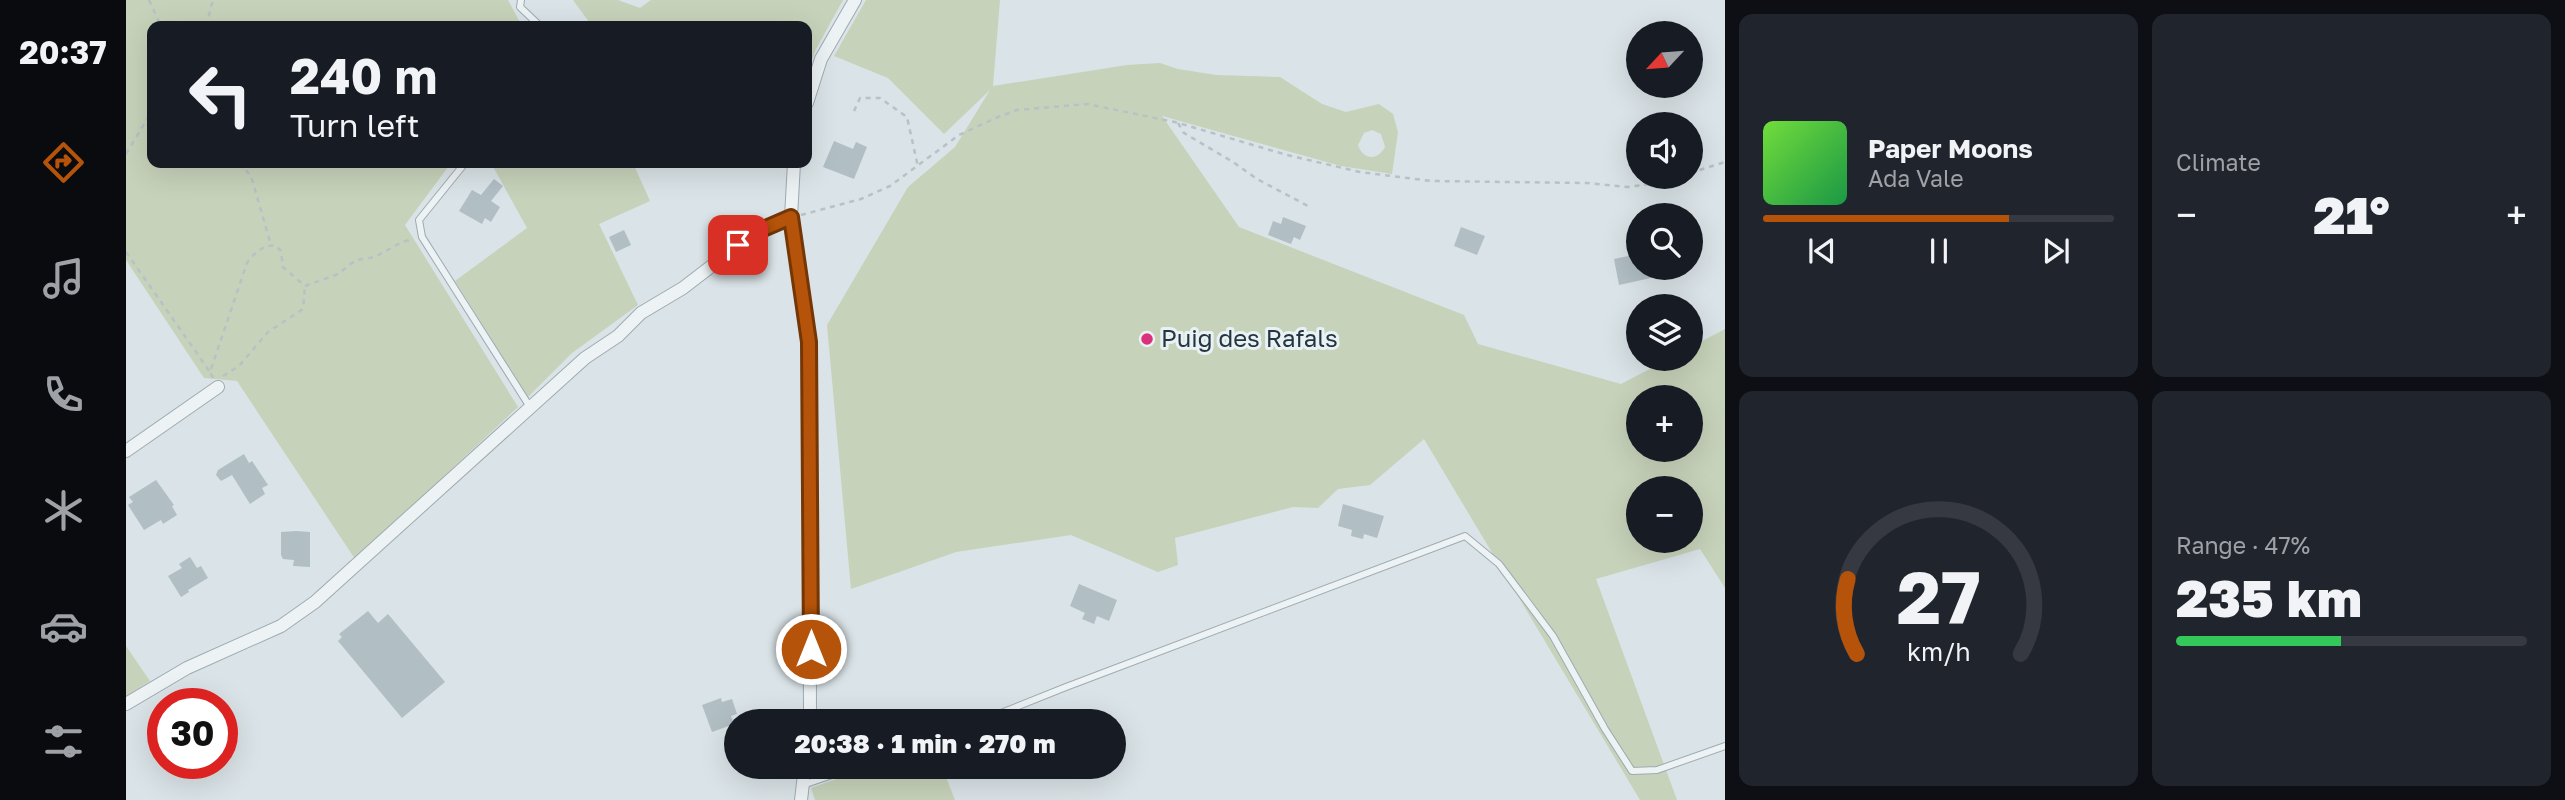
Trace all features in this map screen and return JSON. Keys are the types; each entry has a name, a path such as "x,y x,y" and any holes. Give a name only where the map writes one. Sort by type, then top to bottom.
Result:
{"street":[{"path":"812,87 821,59 855,0"},
{"path":"794,168 791,217 809,342 810,709"},
{"path":"126,704 187,668 281,626 315,602 584,358 618,336 641,313 682,288 756,232 791,217"},
{"path":"128,446 217,384"},
{"path":"801,800 804,779"}],"lane":[{"path":"521,0 520,7 535,21"},
{"path":"461,168 419,220 422,237 531,408"},
{"path":"1011,709 1465,536 1499,564 1553,636 1632,771 1657,770 1725,746"},
{"path":"803,785 820,779"}],"path":[{"path":"149,0 159,21"},
{"path":"207,21 213,0"},
{"path":"854,111 860,98 880,98 907,117 918,167"},
{"path":"791,217 861,199 890,186 969,129 1017,110 1087,104 1178,122 1287,155 1360,172 1431,181 1587,183 1626,187"},
{"path":"126,154 147,119"},
{"path":"1178,122 1184,134 1310,208"},
{"path":"1703,169 1725,162"},
{"path":"244,168 251,176 271,246"},
{"path":"305,286 338,274 355,260 375,257 402,242 422,237"},
{"path":"210,372 247,263 255,252 275,245 281,251 283,267 305,286"},
{"path":"126,252 217,384 239,366 268,332 303,309 305,286"}],"green space":[{"path":"126,0 508,0 519,21 147,21 147,168 447,168 405,225 518,407 355,559 237,381 204,378 126,260"},
{"path":"573,0 618,0 640,8 651,0 843,0 812,60 812,21 588,21"},
{"path":"866,0 1000,0 993,86 1127,65 1160,63 1216,75 1280,77 1322,104 1346,112 1379,104 1393,114 1398,132 1392,174 1341,166 1162,116 1239,227 1464,315 1478,344 1621,384 1646,371 1703,371 1703,341 1725,329 1725,588 1703,553 1703,476 1626,476 1626,553 1686,553 1596,579 1677,800 1640,800 1424,439 1370,485 1338,489 1318,508 1293,507 1175,538 1178,565 1158,572 1071,535 956,552 851,589 827,325 908,187 955,147 990,90 944,134 888,78 834,56","holes":["1372,130 1381,134 1385,147 1382,152 1371,157 1363,154 1358,145 1364,133"]},
{"path":"494,168 635,168 650,201 599,224 638,305 572,353 528,397 455,281 527,228"},
{"path":"126,646 150,681 126,696"},
{"path":"836,779 947,779 955,800 815,800 811,788"}],"building":[{"path":"834,141 853,149 856,142 867,147 854,179 823,167"},
{"path":"494,179 503,186 491,201 500,207 491,222 485,218 482,224 459,211 472,190 481,195"},
{"path":"1283,217 1306,226 1300,240 1294,237 1291,244 1268,235 1273,221 1281,224"},
{"path":"1461,227 1485,236 1477,255 1454,246"},
{"path":"624,230 631,245 616,252 609,237"},
{"path":"1626,256 1626,280 1642,280 1619,285 1614,259"},
{"path":"244,454 268,485 262,488 265,494 250,504 232,475 221,481 216,475 218,470"},
{"path":"156,480 174,505 172,506 177,515 163,524 161,520 144,530 128,505 133,502 129,497"},
{"path":"1343,504 1384,516 1377,538 1364,534 1363,539 1351,536 1352,530 1338,526"},
{"path":"281,532 310,532 310,567 293,566 294,560 283,559 281,555"},
{"path":"190,557 197,568 201,566 208,578 181,597 168,576 182,568 179,564"},
{"path":"1079,584 1117,600 1109,621 1097,616 1094,624 1082,619 1085,613 1070,606"},
{"path":"368,611 378,623 388,614 445,682 402,718 338,641 342,637 339,634"},
{"path":"721,698 722,702 732,699 735,709 724,709 724,728 712,732 702,705"}],"place":[{"name":"Puig des Rafals","path":"1147,339"}],"route":[{"path":"738,245 756,232 791,217 809,342 811,649"}]}
